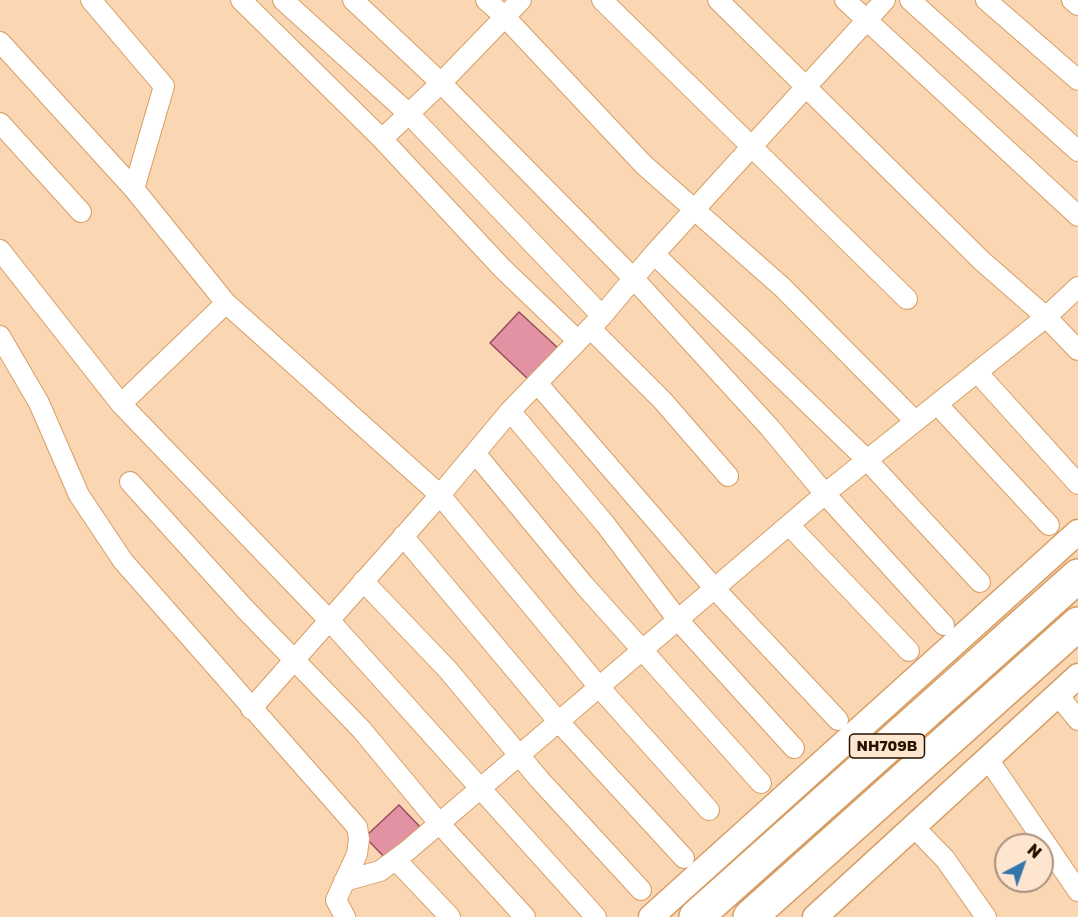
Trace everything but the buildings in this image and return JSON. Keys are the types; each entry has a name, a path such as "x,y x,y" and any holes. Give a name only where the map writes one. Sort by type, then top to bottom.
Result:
{"highway":[{"name":"NH709B","path":"696,917 1078,576"},
{"name":"NH709B","path":"750,917 1078,624"}],"street":[{"path":"91,0 164,86 134,189"},
{"path":"242,0 382,139 502,268 590,328"},
{"path":"283,0 409,114 590,328 663,401 728,476"},
{"path":"353,0 441,83 634,279 770,428 825,494 944,625"},
{"path":"486,0 504,16 644,165 782,287 915,422"},
{"path":"382,139 441,83 521,0"},
{"path":"602,0 907,299"},
{"path":"718,0 982,261 1046,317 1078,351"},
{"path":"845,0 962,111 1078,216"},
{"path":"251,709 440,495 510,411 590,328 654,254 885,0"},
{"path":"910,0 1078,150"},
{"path":"986,0 1078,80"},
{"path":"1072,0 1078,5"},
{"path":"0,42 134,189 226,303 440,495 599,687 709,810"},
{"path":"0,123 81,212"},
{"path":"0,250 121,404 329,620 596,917"},
{"path":"654,254 867,460 980,582"},
{"path":"344,881 374,874 396,860 825,494 1046,317 1078,287"},
{"path":"121,404 226,303"},
{"path":"0,336 39,403 79,495 123,561 357,827 359,839 357,854 336,900 345,917"},
{"path":"977,372 1078,484"},
{"path":"537,383 715,589 838,720"},
{"path":"937,404 1049,525"},
{"path":"510,411 604,524 678,620 794,748"},
{"path":"475,453 584,585 761,783"},
{"path":"130,482 294,662 361,729 439,823 525,917"},
{"path":"789,525 909,651"},
{"path":"651,917 1078,532"},
{"path":"403,536 558,721 684,858"},
{"path":"363,581 448,670 519,754 641,890"},
{"path":"815,917 1078,676"},
{"path":"1057,694 1078,720"},
{"path":"988,759 1078,891"},
{"path":"914,826 945,859 986,917"},
{"path":"396,860 450,917"}]}
